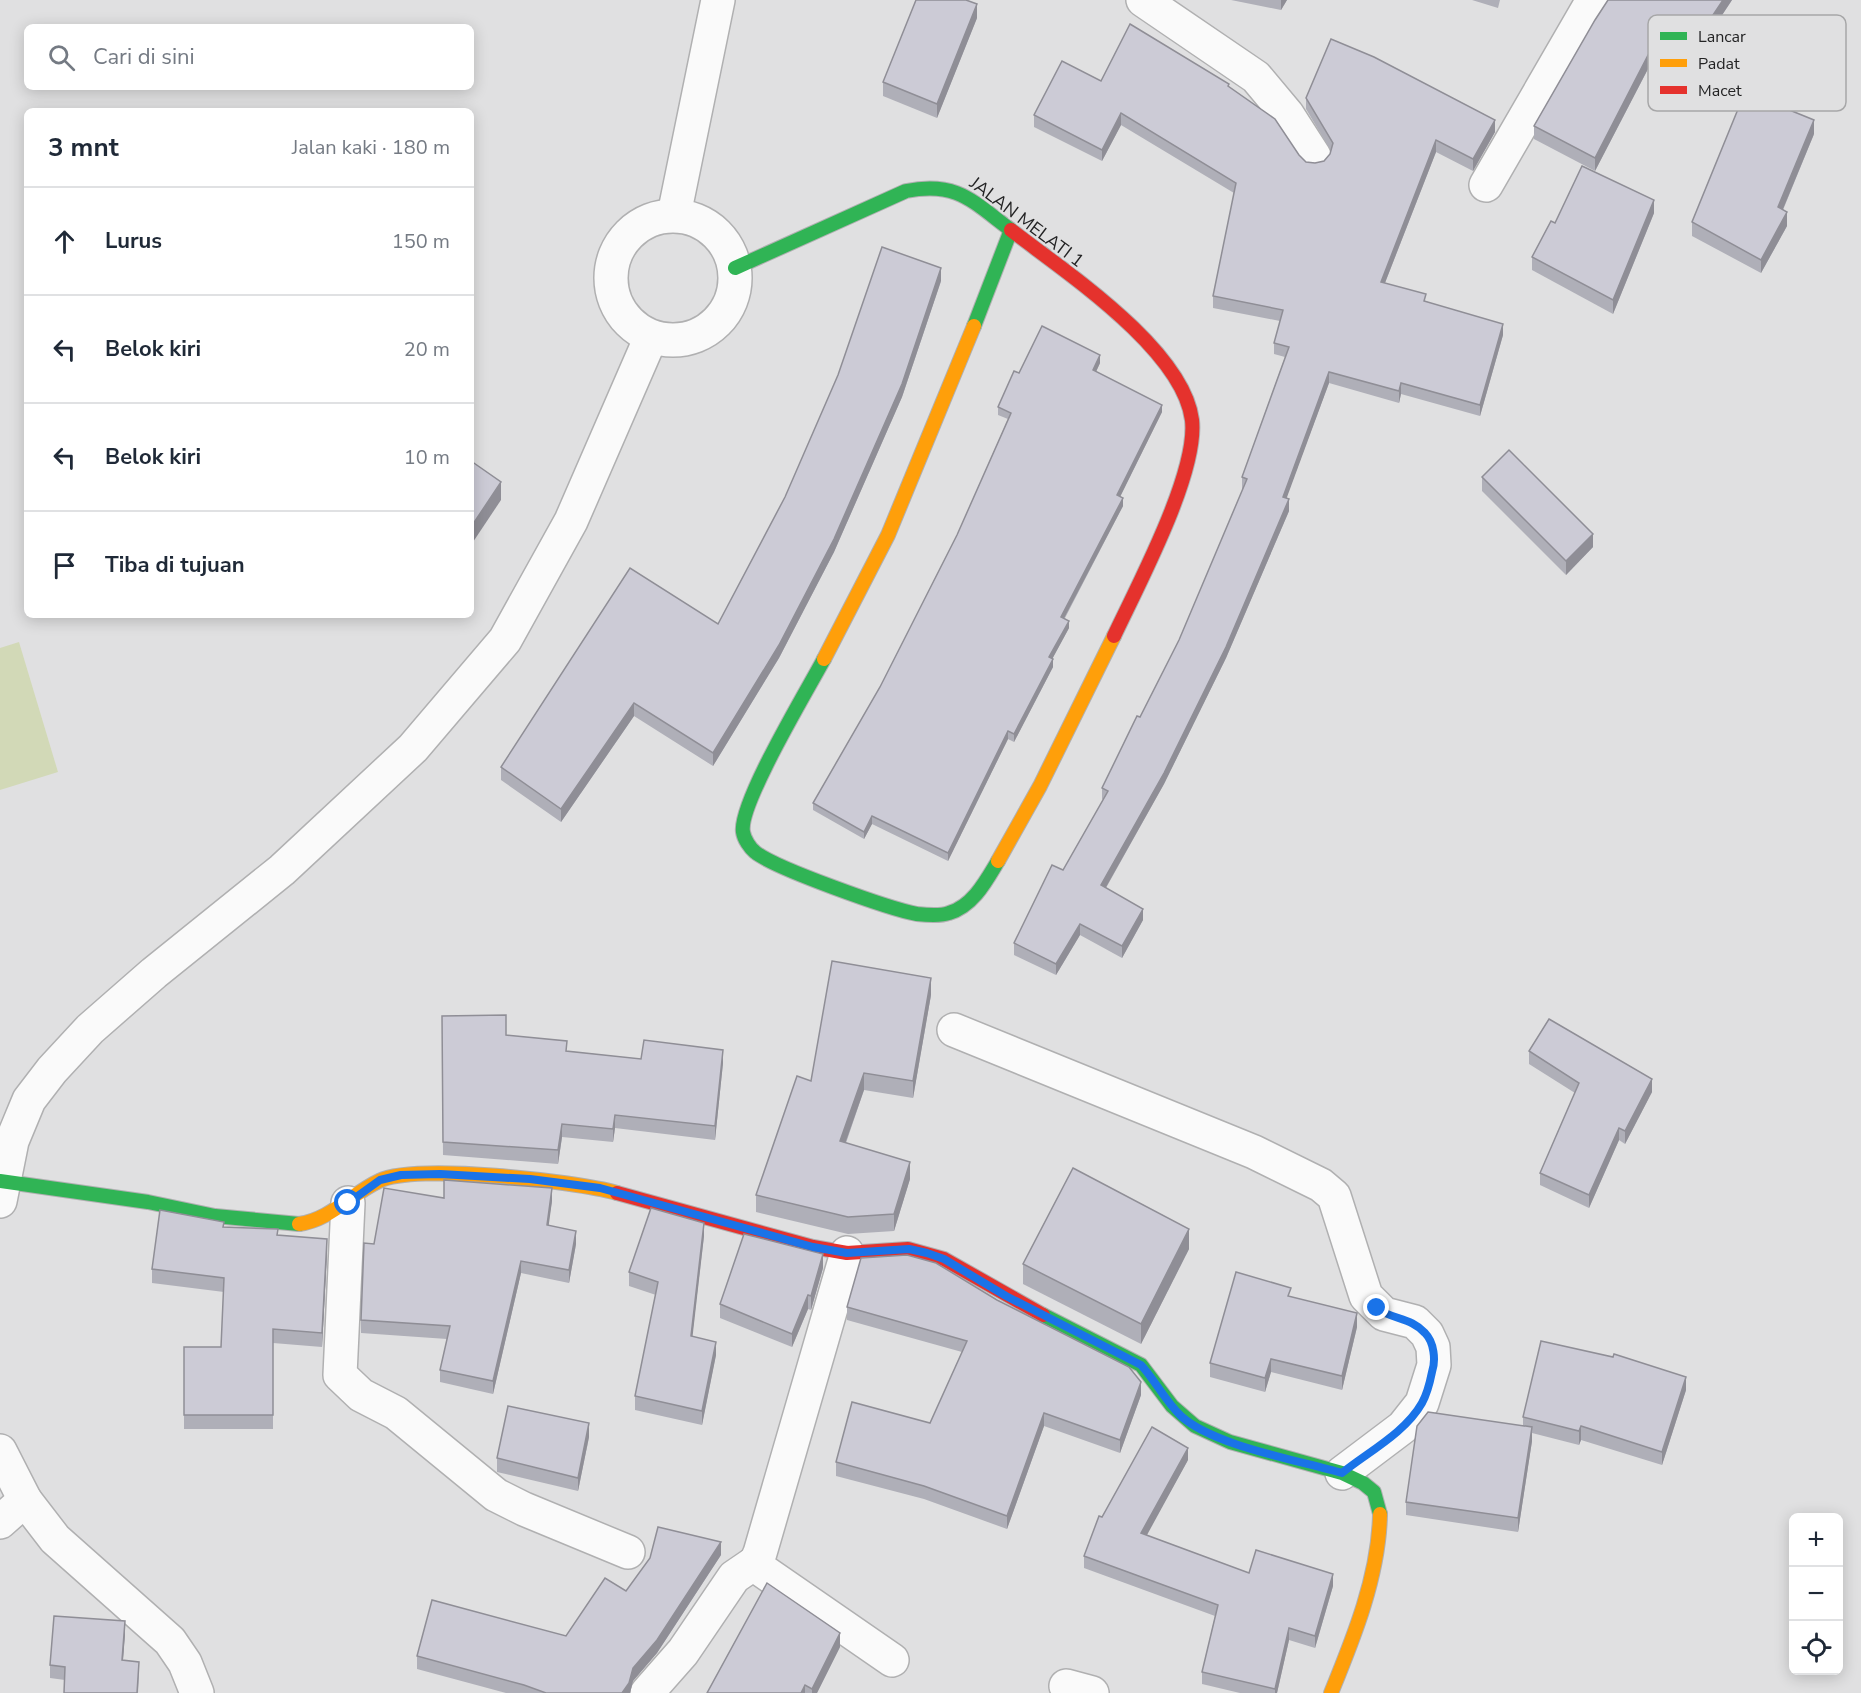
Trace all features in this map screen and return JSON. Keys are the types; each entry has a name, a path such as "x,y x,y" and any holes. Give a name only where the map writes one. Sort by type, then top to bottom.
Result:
{"street":[{"path":"674,215 718,0"},
{"path":"1143,0 1256,77 1287,114 1314,156"},
{"path":"1486,185 1593,0"},
{"name":"JALAN MELATI 1","path":"735,268 781,249 906,190 926,187 952,189 1011,230 1092,293 1158,352 1183,387 1192,419 1192,438 1184,475 1165,525 1098,672 1040,786 982,888 948,914 918,914 879,903 777,864 755,852 743,832 744,818 751,797 888,535 939,415 1011,230"},
{"path":"674,215 696,219 714,230 728,247 735,268 735,290 726,310 712,327 693,337 672,340 651,337 632,325 618,309 611,287 612,265 619,245 634,229 653,218 674,215"},
{"path":"651,337 571,521 505,640 428,733 282,870 154,973 83,1037 29,1100 12,1141 1,1187 265,1223 315,1222 348,1203 380,1180 401,1175 440,1174 530,1179 600,1188 726,1221 783,1239 847,1253 909,1249 944,1259 1006,1296 1141,1365 1157,1382 1180,1415 1193,1425 1233,1443 1342,1473 1374,1492 1380,1506 1380,1530 1371,1580 1331,1693"},
{"path":"954,1030 1254,1152 1321,1185 1334,1196 1366,1296 1384,1314 1414,1322 1427,1334 1433,1347 1434,1365 1422,1403 1402,1427 1342,1473"},
{"path":"348,1203 340,1375 361,1395 396,1413 496,1495 532,1513 628,1552"},
{"path":"647,1693 683,1652 734,1577 753,1564 760,1553 847,1253"},
{"path":"0,1451 25,1500 55,1539 170,1641 185,1663 197,1693"},
{"path":"0,1522 25,1500"},
{"path":"753,1564 892,1660"}],"green space":[{"path":"19,642 58,772 0,790 0,648"}],"building":[{"path":"916,0 966,0 977,4 937,104 883,82"},
{"path":"1608,0 1723,0 1713,15 1648,15 1648,55 1595,158 1534,126"},
{"path":"1130,24 1229,84 1228,86 1275,119 1306,162 1324,161 1330,154 1333,143 1306,98 1331,39 1374,57 1495,120 1473,159 1436,140 1381,282 1426,294 1424,301 1503,324 1480,405 1401,383 1399,391 1329,372 1283,497 1289,499 1226,647 1164,773 1101,885 1143,909 1122,946 1080,924 1056,964 1014,943 1052,865 1063,870 1108,791 1102,788 1137,716 1140,717 1179,640 1247,479 1242,477 1289,347 1274,343 1283,310 1213,296 1236,183 1121,113 1102,150 1034,115 1062,61 1101,81"},
{"path":"1737,111 1792,111 1814,120 1778,207 1787,212 1761,260 1692,222"},
{"path":"1582,166 1654,200 1613,300 1532,257 1551,221 1555,223"},
{"path":"882,247 941,268 902,384 834,539 779,645 713,753 634,703 561,809 501,767 630,568 718,624 785,497 838,375"},
{"path":"1042,326 1100,355 1093,370 1162,405 1117,495 1123,498 1061,617 1069,621 1049,657 1053,659 1014,734 1008,731 948,853 872,816 864,832 813,803 880,687 957,535 1011,413 998,407 1014,371 1019,373"},
{"path":"1509,450 1593,534 1566,561 1482,477"},
{"path":"474,463 501,482 474,522"},
{"path":"832,961 931,978 913,1081 864,1073 840,1141 910,1162 894,1214 848,1217 756,1195 797,1076 811,1081"},
{"path":"506,1015 506,1035 567,1041 566,1051 641,1059 644,1040 723,1050 715,1126 615,1115 613,1129 562,1124 558,1150 443,1142 442,1016"},
{"path":"1549,1019 1652,1079 1625,1131 1619,1128 1589,1195 1540,1173 1579,1083 1529,1051"},
{"path":"1073,1168 1189,1229 1141,1324 1023,1264"},
{"path":"444,1180 552,1188 547,1225 576,1231 569,1270 521,1261 493,1381 440,1370 450,1326 361,1320 364,1243 374,1244 384,1188 444,1198"},
{"path":"651,1208 704,1223 691,1336 716,1342 702,1411 635,1396 658,1282 629,1272"},
{"path":"160,1210 224,1222 223,1227 278,1229 277,1235 327,1239 322,1333 273,1329 273,1415 184,1415 184,1347 221,1347 224,1278 152,1269"},
{"path":"744,1234 823,1254 811,1296 808,1295 792,1334 720,1304"},
{"path":"907,1255 936,1263 997,1300 1129,1367 1141,1382 1120,1440 1044,1413 1007,1516 924,1486 836,1462 852,1402 930,1423 967,1341 847,1307 861,1258"},
{"path":"1236,1272 1291,1288 1288,1296 1357,1313 1342,1376 1271,1359 1265,1378 1210,1363"},
{"path":"1541,1341 1613,1357 1614,1354 1686,1377 1662,1452 1581,1426 1579,1431 1523,1417"},
{"path":"508,1406 589,1423 578,1478 497,1458"},
{"path":"1428,1412 1532,1427 1518,1518 1406,1502 1417,1426"},
{"path":"1152,1427 1188,1448 1141,1533 1249,1573 1256,1550 1333,1574 1315,1636 1289,1628 1275,1689 1202,1672 1218,1605 1084,1556 1099,1516 1102,1517"},
{"path":"658,1527 721,1542 657,1640 633,1668 629,1683 622,1693 546,1693 417,1656 432,1600 566,1636 605,1578 626,1591 650,1558"},
{"path":"767,1583 840,1633 812,1689 805,1685 801,1693 707,1693"},
{"path":"54,1616 125,1621 122,1660 139,1662 137,1693 64,1693 65,1667 50,1665"}],"traffic: fast":[{"path":"735,268 906,191 924,189 951,191 974,202 1011,230"},
{"path":"974,326 1011,230"},
{"path":"824,659 762,773 751,798 744,818 743,832 751,848 766,859 833,887 903,911 929,915 946,914 965,905 978,892 998,861"},
{"path":"0,1181 148,1202 215,1216 299,1224"},
{"path":"1043,1315 1141,1365 1172,1406 1195,1426 1230,1442 1342,1473 1363,1483 1374,1492 1380,1514"}],"traffic: slow":[{"path":"824,659 888,535 974,326"},
{"path":"998,861 1040,786 1114,636"},
{"path":"299,1224 310,1222 331,1212 379,1181 398,1176 425,1174 496,1176 533,1179 617,1193"},
{"path":"1331,1693 1364,1605 1375,1560 1380,1514"}],"traffic: jam":[{"path":"1011,230 1089,289 1145,339 1167,366 1184,393 1192,420 1186,469 1176,498 1151,559 1114,636"},
{"path":"617,1193 813,1247 847,1253 908,1249 944,1259 1043,1315"}],"route":[{"path":"348,1203 380,1180 401,1175 440,1174 530,1179 600,1188 726,1221 773,1237 813,1247 847,1253 909,1249 927,1253 944,1259 1006,1296 1141,1365 1157,1382 1180,1415 1193,1425 1233,1443 1342,1473 1402,1427 1422,1403 1434,1365 1433,1347 1427,1334 1414,1322 1384,1314 1377,1308"}]}
